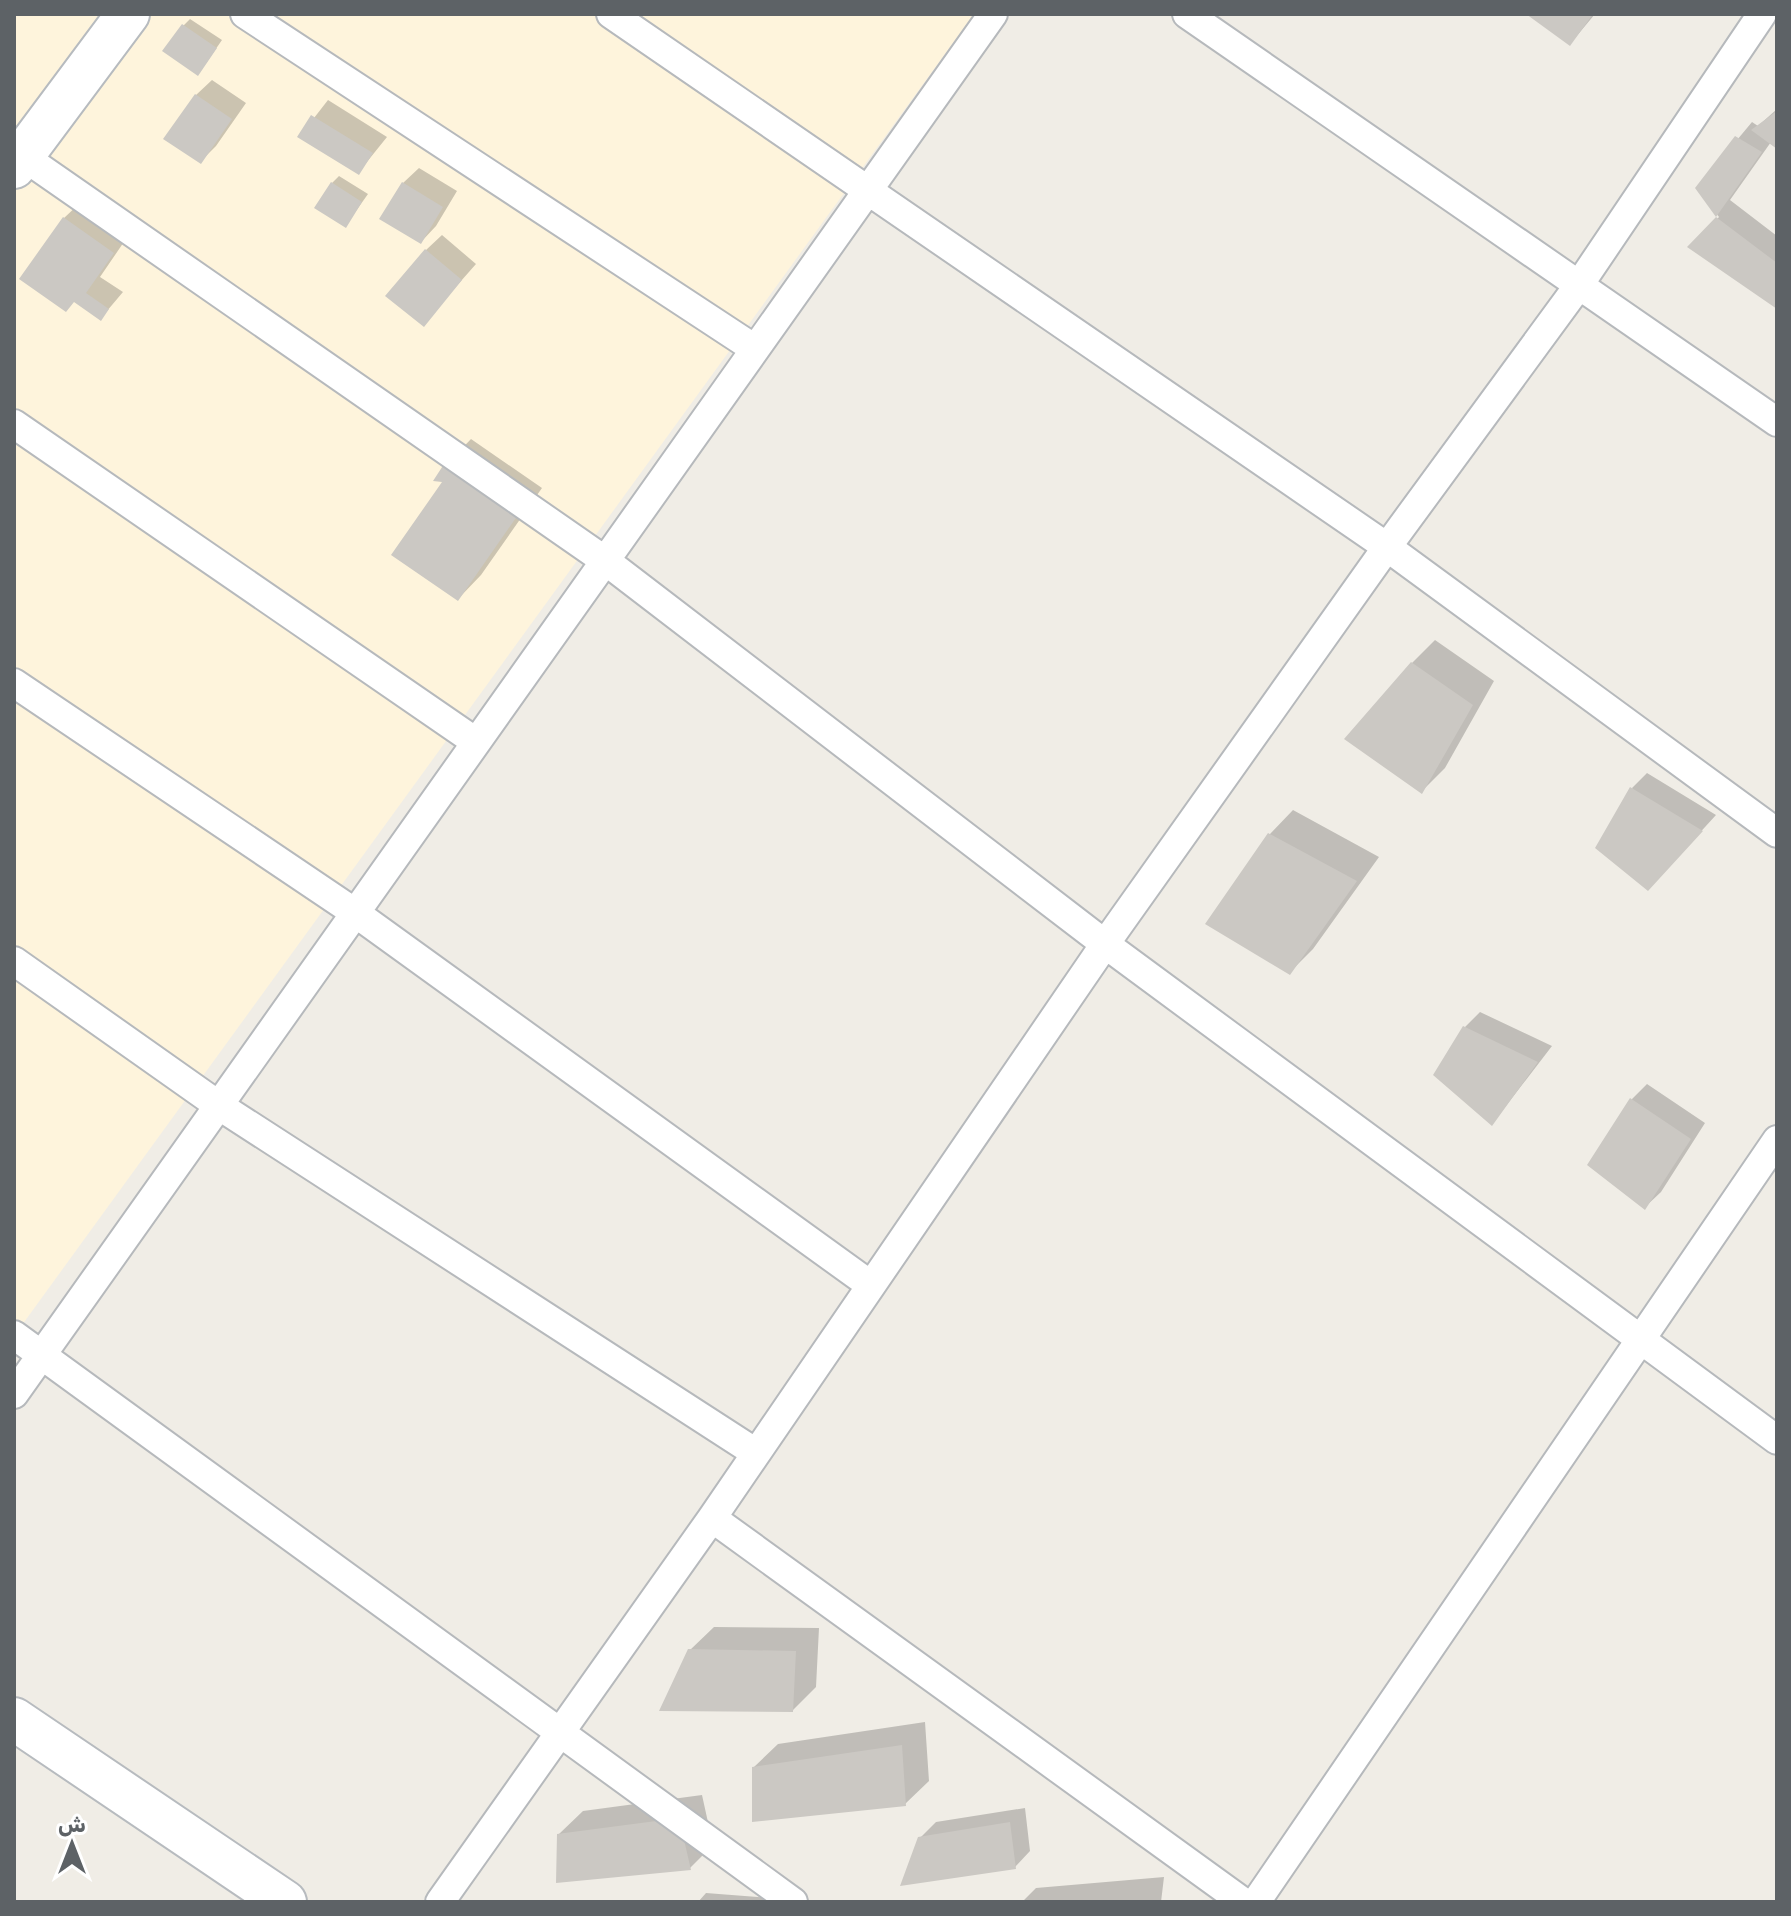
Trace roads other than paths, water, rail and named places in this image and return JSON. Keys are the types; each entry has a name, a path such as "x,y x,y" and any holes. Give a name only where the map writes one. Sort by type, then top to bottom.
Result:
{"main road":[{"path":"17,158 128,14"},
{"path":"14,1719 285,1902"}],"street":[{"path":"245,14 755,349"},
{"path":"611,14 1387,547 1777,833"},
{"path":"14,1394 354,912 607,562 865,190 993,14"},
{"path":"1187,14 1777,422"},
{"path":"440,1902 559,1729 712,1518 869,1284 1105,944 1387,547 1579,285 1760,21"},
{"path":"17,158 607,562 1105,944 1777,1440"},
{"path":"14,424 476,742"},
{"path":"14,683 354,912 869,1284"},
{"path":"14,961 218,1105 756,1453"},
{"path":"1256,1902 1777,1140"},
{"path":"14,1335 793,1902"},
{"path":"712,1518 1243,1902"}]}
